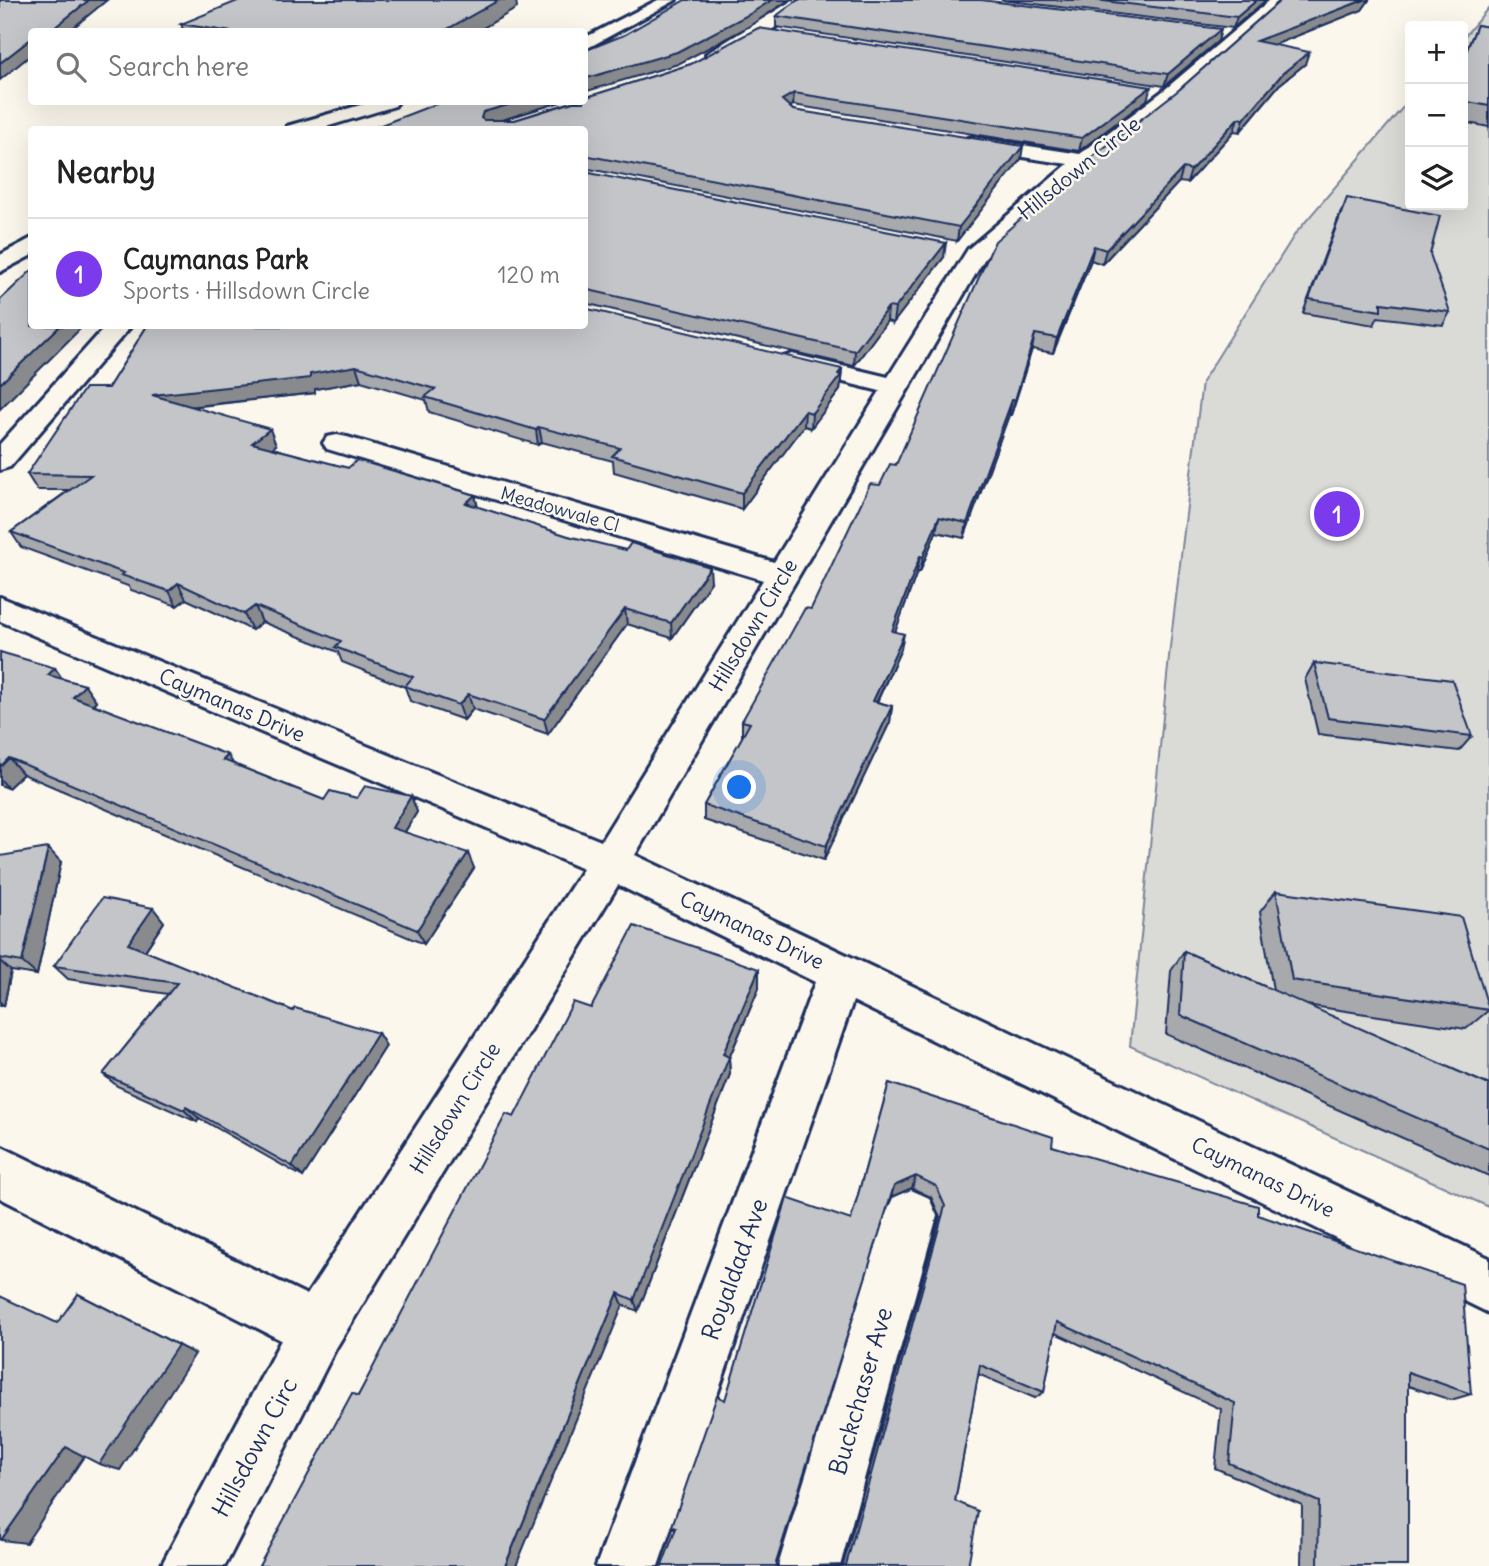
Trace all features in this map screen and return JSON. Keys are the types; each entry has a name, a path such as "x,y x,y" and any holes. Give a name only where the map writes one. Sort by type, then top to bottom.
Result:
{"street":[{"path":"588,43 670,0"},
{"path":"696,64 755,32 803,0"},
{"name":"Hillsdown Circle","path":"317,1329 610,863 896,387 962,251 1084,161 1155,93 1224,34 1279,0"},
{"path":"755,32 783,36"},
{"path":"308,126 379,105"},
{"path":"951,140 1084,161"},
{"path":"0,265 28,248"},
{"path":"0,461 116,329"},
{"path":"774,358 896,387"},
{"name":"Meadowvale Cl","path":"337,443 783,575"},
{"name":"Caymanas Drive","path":"0,608 610,863 1489,1286"},
{"name":"Royaldad Ave","path":"627,1566 841,973"},
{"path":"0,1171 317,1329"},
{"name":"Buckchaser Ave","path":"809,1566 911,1216"},
{"name":"Hillsdown Circ","path":"192,1566 317,1329"}],"shaded area":[{"path":"1489,7 1489,1207 1130,1046 1170,647 1202,382 1295,234 1405,105 1405,210 1468,210 1468,32"}],"building":[{"path":"0,0 89,0 54,28 28,28 28,41 0,63"},
{"path":"240,0 499,0 449,28 206,28 181,24"},
{"path":"685,0 772,0 677,52 588,78 588,49 624,35"},
{"path":"798,0 981,0 1221,29 1168,74 776,16"},
{"path":"1095,0 1257,0 1237,17"},
{"path":"1281,0 1364,0 1256,41 1309,52 1283,73 1244,119 1238,118 1191,170 1183,168 1106,250 1094,246 1057,338 1035,334 1015,400 1012,400 967,523 939,517 923,557 920,556 892,631 904,634 873,701 892,706 826,846 704,805 750,723 742,721 805,608 811,609 870,484 880,485 890,464 896,465 995,241 1096,154 1180,89"},
{"path":"1477,25 1489,27 1489,106 1468,102 1468,48"},
{"path":"758,28 1151,87 1082,138 794,93 782,100 793,110 1023,146 959,227 588,156 588,126 378,126 433,105 508,105 483,112 481,118 515,120 563,105 588,105 588,97 691,64"},
{"path":"588,173 946,243 895,308 888,307 855,351 588,290"},
{"path":"1347,198 1440,216 1430,254 1450,312 1381,303 1381,311 1309,299"},
{"path":"28,274 28,329 57,329 0,384 0,300"},
{"path":"588,309 842,369 838,374 841,375 812,413 805,411 742,493 612,456 620,448 539,427 536,430 425,397 435,389 356,366 310,374 310,378 152,395 270,429 252,443 348,468 357,460 475,495 466,503 568,536 626,550 631,543 710,567 671,623 625,609 544,719 468,694 459,705 405,686 413,677 335,647 341,641 255,606 244,614 178,583 169,591 11,532 91,475 27,474 85,388 108,388 145,329 588,329"},
{"path":"0,652 55,668 48,675 85,685 73,697 228,755 223,760 324,800 330,791 357,798 365,786 411,796 392,828 468,853 417,930 9,758 0,767"},
{"path":"1314,663 1452,680 1472,736 1328,718"},
{"path":"48,848 22,962 0,958 0,856"},
{"path":"1276,891 1461,917 1489,1010 1292,980"},
{"path":"102,898 153,908 128,944 293,1011 295,1008 378,1033 292,1166 186,1107 184,1110 103,1074 177,983 54,966"},
{"path":"634,926 759,969 723,1054 729,1057 634,1300 618,1293 505,1566 259,1566 352,1393 358,1396 506,1114 514,1117 573,1002 591,1008"},
{"path":"1184,951 1489,1085 1489,1149 1180,1015"},
{"path":"889,1083 1053,1137 1052,1146 1258,1206 1258,1215 1462,1284 1471,1394 1408,1372 1408,1566 1318,1566 1319,1502 1229,1463 1235,1403 1057,1322 1044,1392 980,1365 955,1501 978,1511 968,1566 811,1566 846,1565 945,1206 936,1186 916,1176 894,1186 776,1563 778,1566 662,1566 676,1528 672,1526 717,1396 725,1400 787,1198 851,1220"},
{"path":"78,1294 178,1345 99,1464 66,1447 1,1540 0,1296 57,1323"}],"place":[{"name":"Caymanas Park","path":"1337,514"}]}
